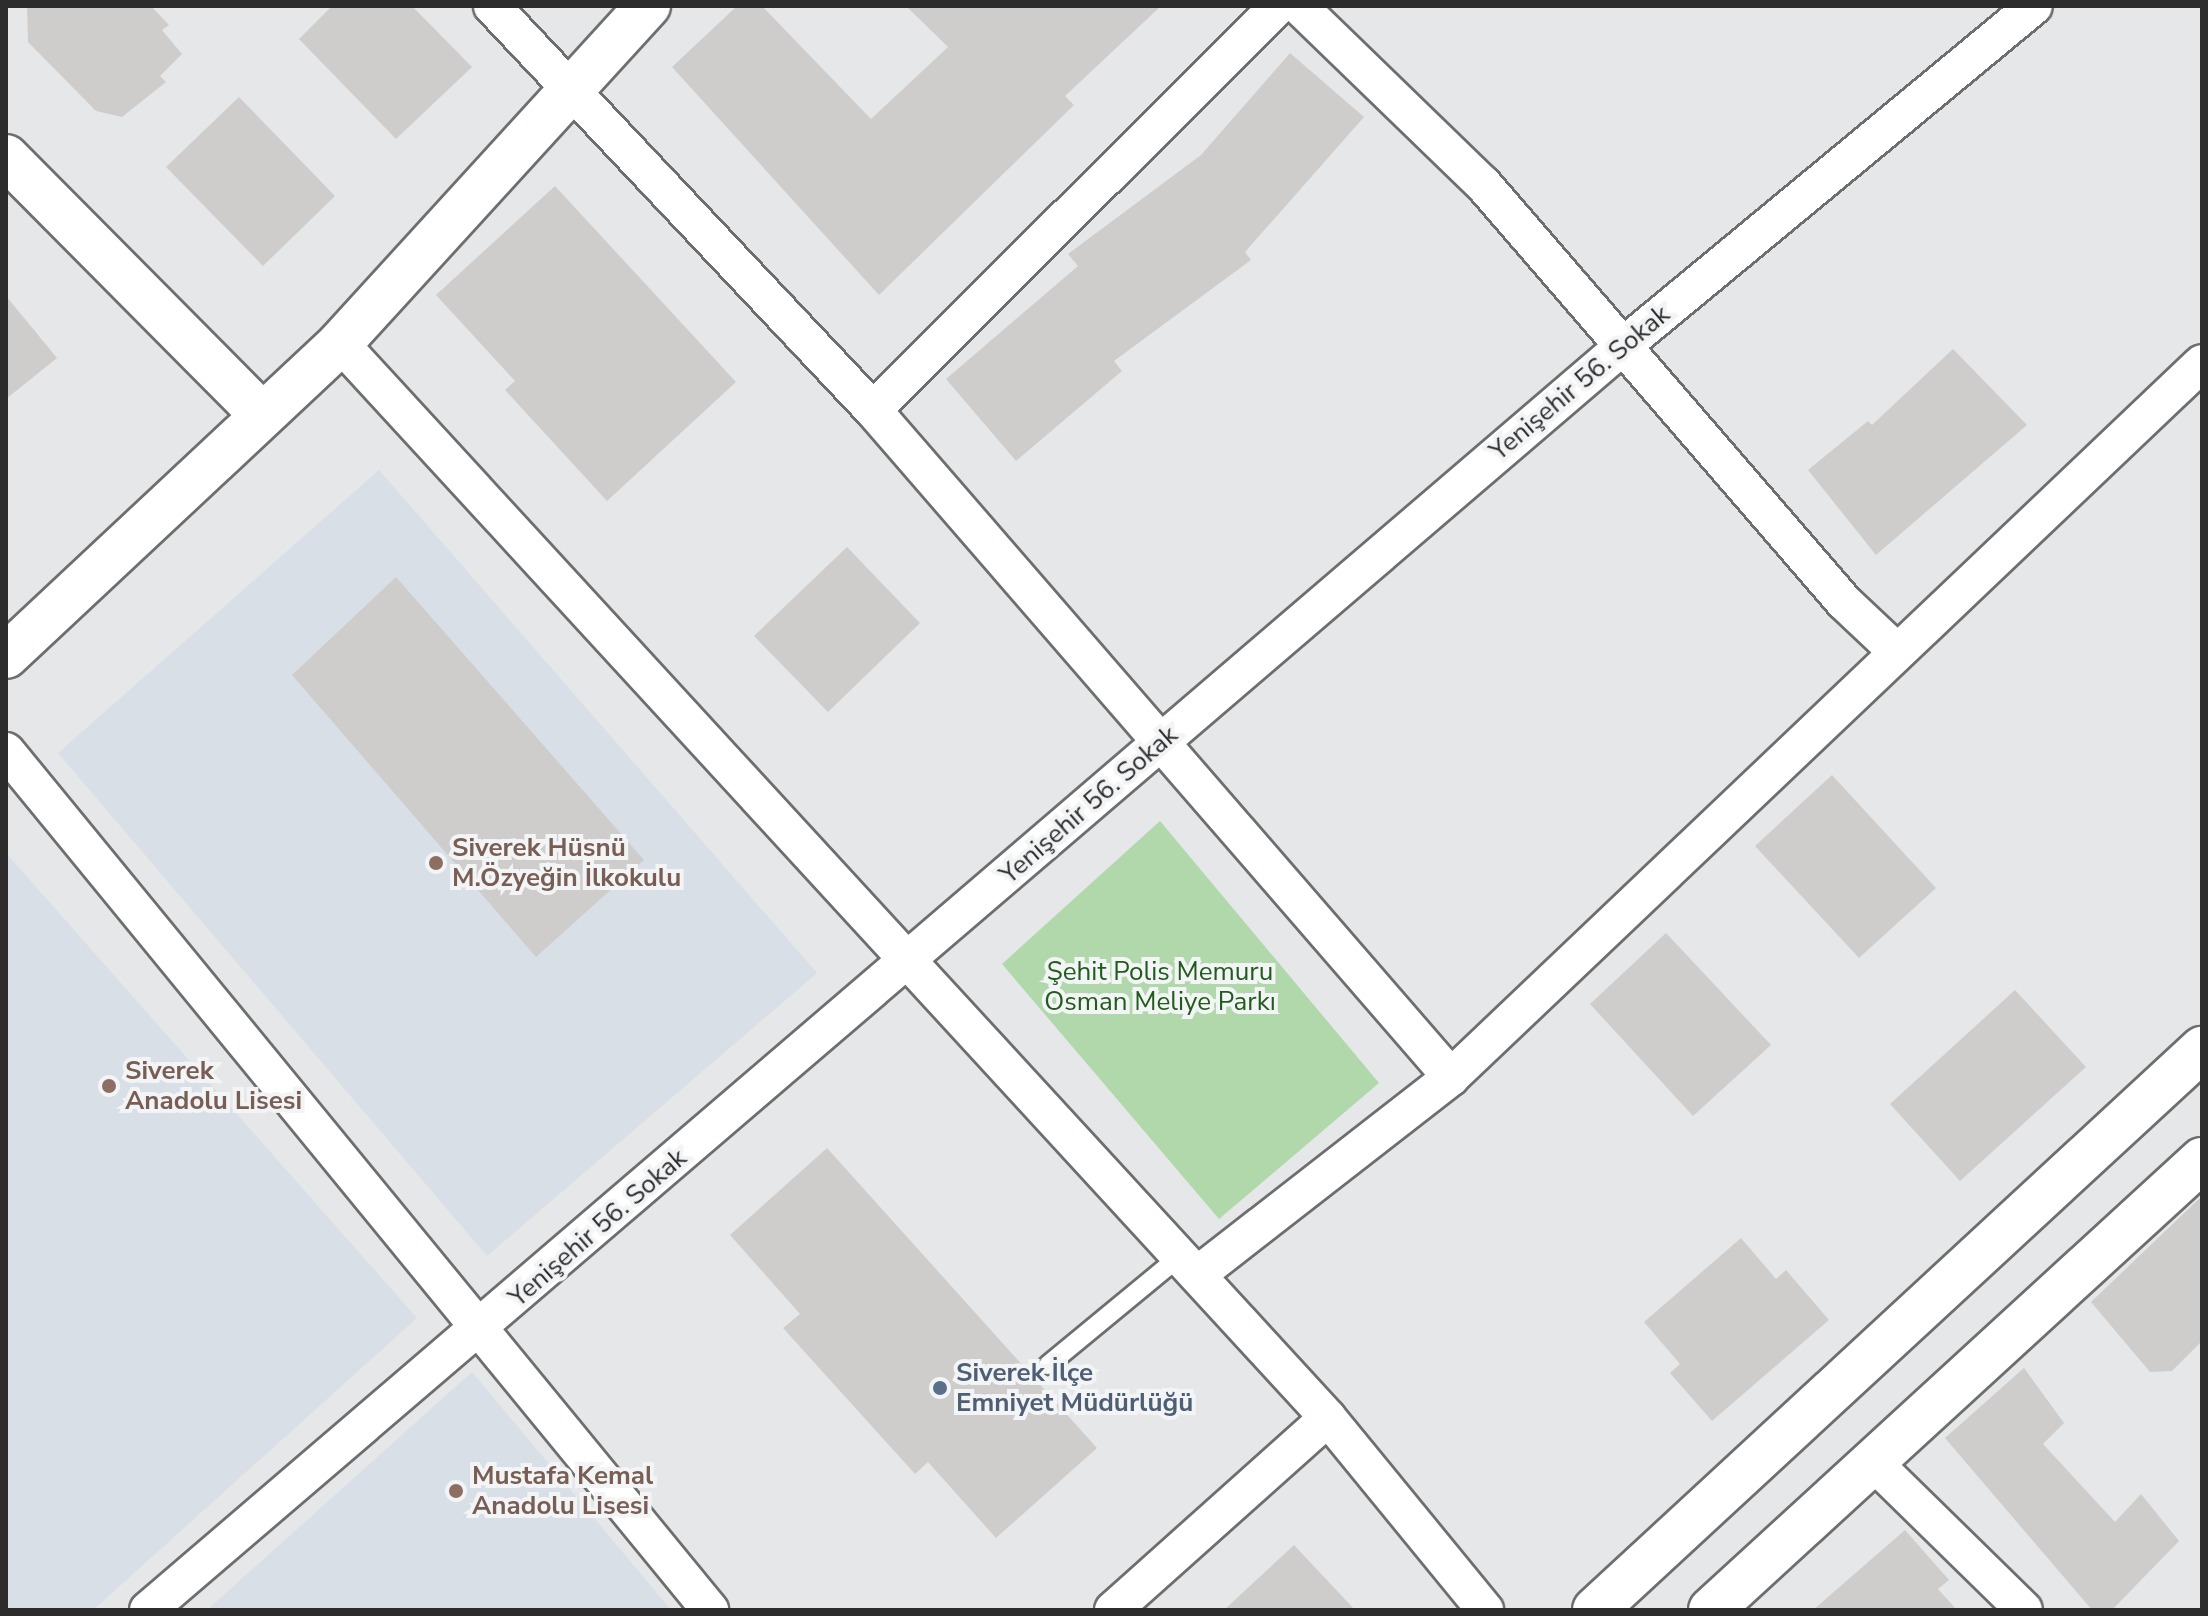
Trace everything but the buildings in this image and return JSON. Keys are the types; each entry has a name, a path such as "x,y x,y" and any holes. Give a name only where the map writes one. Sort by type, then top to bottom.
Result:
{"street":[{"path":"492,6 873,410 1158,745 1451,1077"},
{"path":"6,656 340,343 648,6"},
{"path":"873,410 1278,6"},
{"path":"1299,6 1483,184 1844,602 1896,651"},
{"name":"Yenişehir 56. Sokak","path":"148,1610 480,1329 1623,346 2034,6"},
{"path":"6,157 261,414"},
{"path":"340,343 1328,1418 1485,1610"},
{"path":"1188,1265 1451,1077 2202,363"},
{"path":"6,751 710,1610"},
{"path":"1595,1610 2202,1049"},
{"path":"1711,1610 2201,1164"},
{"path":"1113,1610 1328,1418"},
{"path":"1873,1462 2024,1610"}],"lane":[{"path":"1048,1365 1188,1265"}],"shaded area":[{"name":"Siverek Hüsnü M.Özyeğin İlkokulu","path":"379,470 817,973 487,1256 58,753"},
{"name":"Siverek Anadolu Lisesi","path":"6,853 417,1318 93,1610 6,1610"},
{"name":"Mustafa Kemal Anadolu Lisesi","path":"472,1372 671,1610 207,1610"}],"green space":[{"name":"Şehit Polis Memuru Osman Meliye Parkı","path":"1160,821 1379,1083 1219,1219 1002,964"}],"place":[{"name":"Siverek Hüsnü M.Özyeğin İlkokulu","path":"436,863"},
{"name":"Siverek Anadolu Lisesi","path":"109,1086"},
{"name":"Siverek İlçe Emniyet Müdürlüğü","path":"940,1388"},
{"name":"Mustafa Kemal Anadolu Lisesi","path":"456,1491"}]}
